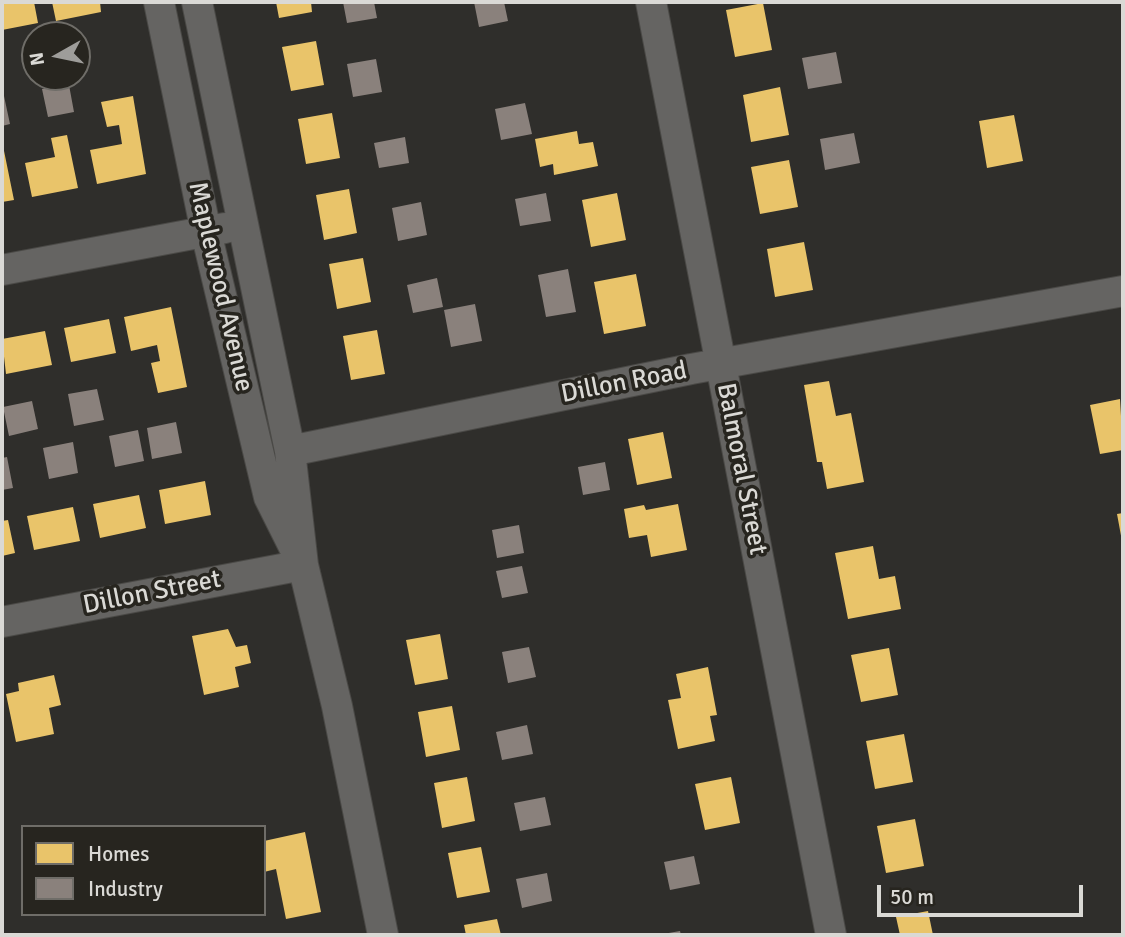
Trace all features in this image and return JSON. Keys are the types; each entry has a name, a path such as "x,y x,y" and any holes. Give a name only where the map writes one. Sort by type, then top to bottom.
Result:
{"street":[{"name":"Maplewood Avenue","path":"159,2 206,232 269,497 303,565"},
{"name":"Maplewood Avenue","path":"197,2 290,452 303,565 337,706 383,935"},
{"name":"Balmoral Street","path":"651,2 831,935"},
{"path":"2,270 243,225"},
{"name":"Dillon Road","path":"290,452 721,365 1123,291"},
{"name":"Dillon Street","path":"2,622 303,565"}],"building: Homes":[{"path":"2,2 34,2 38,21 21,21 21,26 2,30"},
{"path":"52,2 100,2 101,12 56,21"},
{"path":"276,2 311,2 312,12 279,18"},
{"path":"763,3 772,50 735,57 726,10"},
{"path":"316,41 324,85 291,91 282,47"},
{"path":"780,87 789,135 751,142 743,95"},
{"path":"133,96 146,174 97,184 90,150 122,144 119,125 107,127 101,102"},
{"path":"332,113 340,158 306,164 298,119"},
{"path":"1014,115 1023,161 987,168 979,121"},
{"path":"577,131 579,144 593,142 598,166 554,175 553,164 540,167 535,139"},
{"path":"67,135 78,188 32,197 25,163 55,157 51,138"},
{"path":"2,141 14,200 2,202"},
{"path":"789,160 798,207 760,214 751,167"},
{"path":"349,189 357,233 324,240 316,195"},
{"path":"617,193 626,240 591,247 582,200"},
{"path":"804,242 813,290 775,297 767,249"},
{"path":"363,258 371,302 337,309 329,264"},
{"path":"636,274 646,326 604,334 594,282"},
{"path":"171,307 187,387 158,393 151,363 160,361 157,345 131,351 124,317"},
{"path":"109,319 116,353 71,362 64,328"},
{"path":"377,330 385,374 351,380 343,336"},
{"path":"45,331 52,365 6,374 2,339"},
{"path":"829,381 836,416 851,413 864,482 827,489 822,462 817,462 804,385"},
{"path":"1120,399 1123,450 1100,454 1090,405"},
{"path":"663,432 672,478 637,485 628,439"},
{"path":"205,481 211,515 165,524 159,490"},
{"path":"139,495 146,528 100,538 93,504"},
{"path":"678,504 687,550 651,557 647,535 629,538 624,509 644,505 646,510"},
{"path":"73,507 80,541 34,550 27,516"},
{"path":"1123,513 1123,540 1122,541 1117,514"},
{"path":"8,520 15,553 2,556 2,521"},
{"path":"873,546 879,579 895,576 901,609 848,619 835,553"},
{"path":"228,629 236,647 247,645 251,663 235,667 239,687 204,695 192,636"},
{"path":"440,634 448,679 415,685 406,640"},
{"path":"889,648 898,695 861,702 851,655"},
{"path":"708,667 717,715 710,716 715,741 678,749 668,700 681,698 676,674"},
{"path":"54,675 61,705 49,708 54,734 16,742 6,694 19,691 18,683"},
{"path":"452,706 460,750 426,757 418,712"},
{"path":"904,734 913,782 875,789 866,741"},
{"path":"467,777 475,821 442,828 434,783"},
{"path":"731,777 740,823 705,830 695,784"},
{"path":"915,819 924,866 886,873 877,826"},
{"path":"305,832 321,912 286,919 276,869 266,872 266,841"},
{"path":"481,847 490,892 457,898 448,853"},
{"path":"928,911 933,935 900,935 896,917"},
{"path":"497,919 501,935 466,935 464,925"}],"building: Industry":[{"path":"343,2 374,2 377,18 347,23"},
{"path":"474,2 504,2 508,21 479,27"},
{"path":"836,52 842,83 808,89 802,58"},
{"path":"376,59 382,92 353,97 347,64"},
{"path":"42,91 70,91 74,112 48,117"},
{"path":"4,96 10,124 2,126 2,97"},
{"path":"525,103 532,134 501,140 495,109"},
{"path":"854,133 860,163 825,170 820,139"},
{"path":"405,137 409,163 379,168 374,143"},
{"path":"546,193 551,221 520,226 515,199"},
{"path":"421,202 427,235 398,241 392,208"},
{"path":"568,269 576,312 546,317 538,275"},
{"path":"437,278 443,307 413,313 407,285"},
{"path":"475,304 482,341 451,347 444,310"},
{"path":"97,389 104,420 74,426 68,394"},
{"path":"32,401 38,429 9,436 3,407"},
{"path":"176,422 182,453 152,459 147,428"},
{"path":"138,430 144,461 115,467 109,436"},
{"path":"73,442 78,473 49,479 43,448"},
{"path":"7,457 13,488 2,490 2,458"},
{"path":"605,462 610,490 583,495 578,467"},
{"path":"519,525 524,553 497,558 492,530"},
{"path":"522,566 528,593 502,598 496,571"},
{"path":"529,647 536,677 508,683 502,652"},
{"path":"527,725 533,754 502,760 496,732"},
{"path":"545,797 551,825 520,831 514,803"},
{"path":"694,856 700,884 670,890 664,862"},
{"path":"547,873 552,901 522,908 516,879"},
{"path":"680,931 681,935 663,934"}]}
